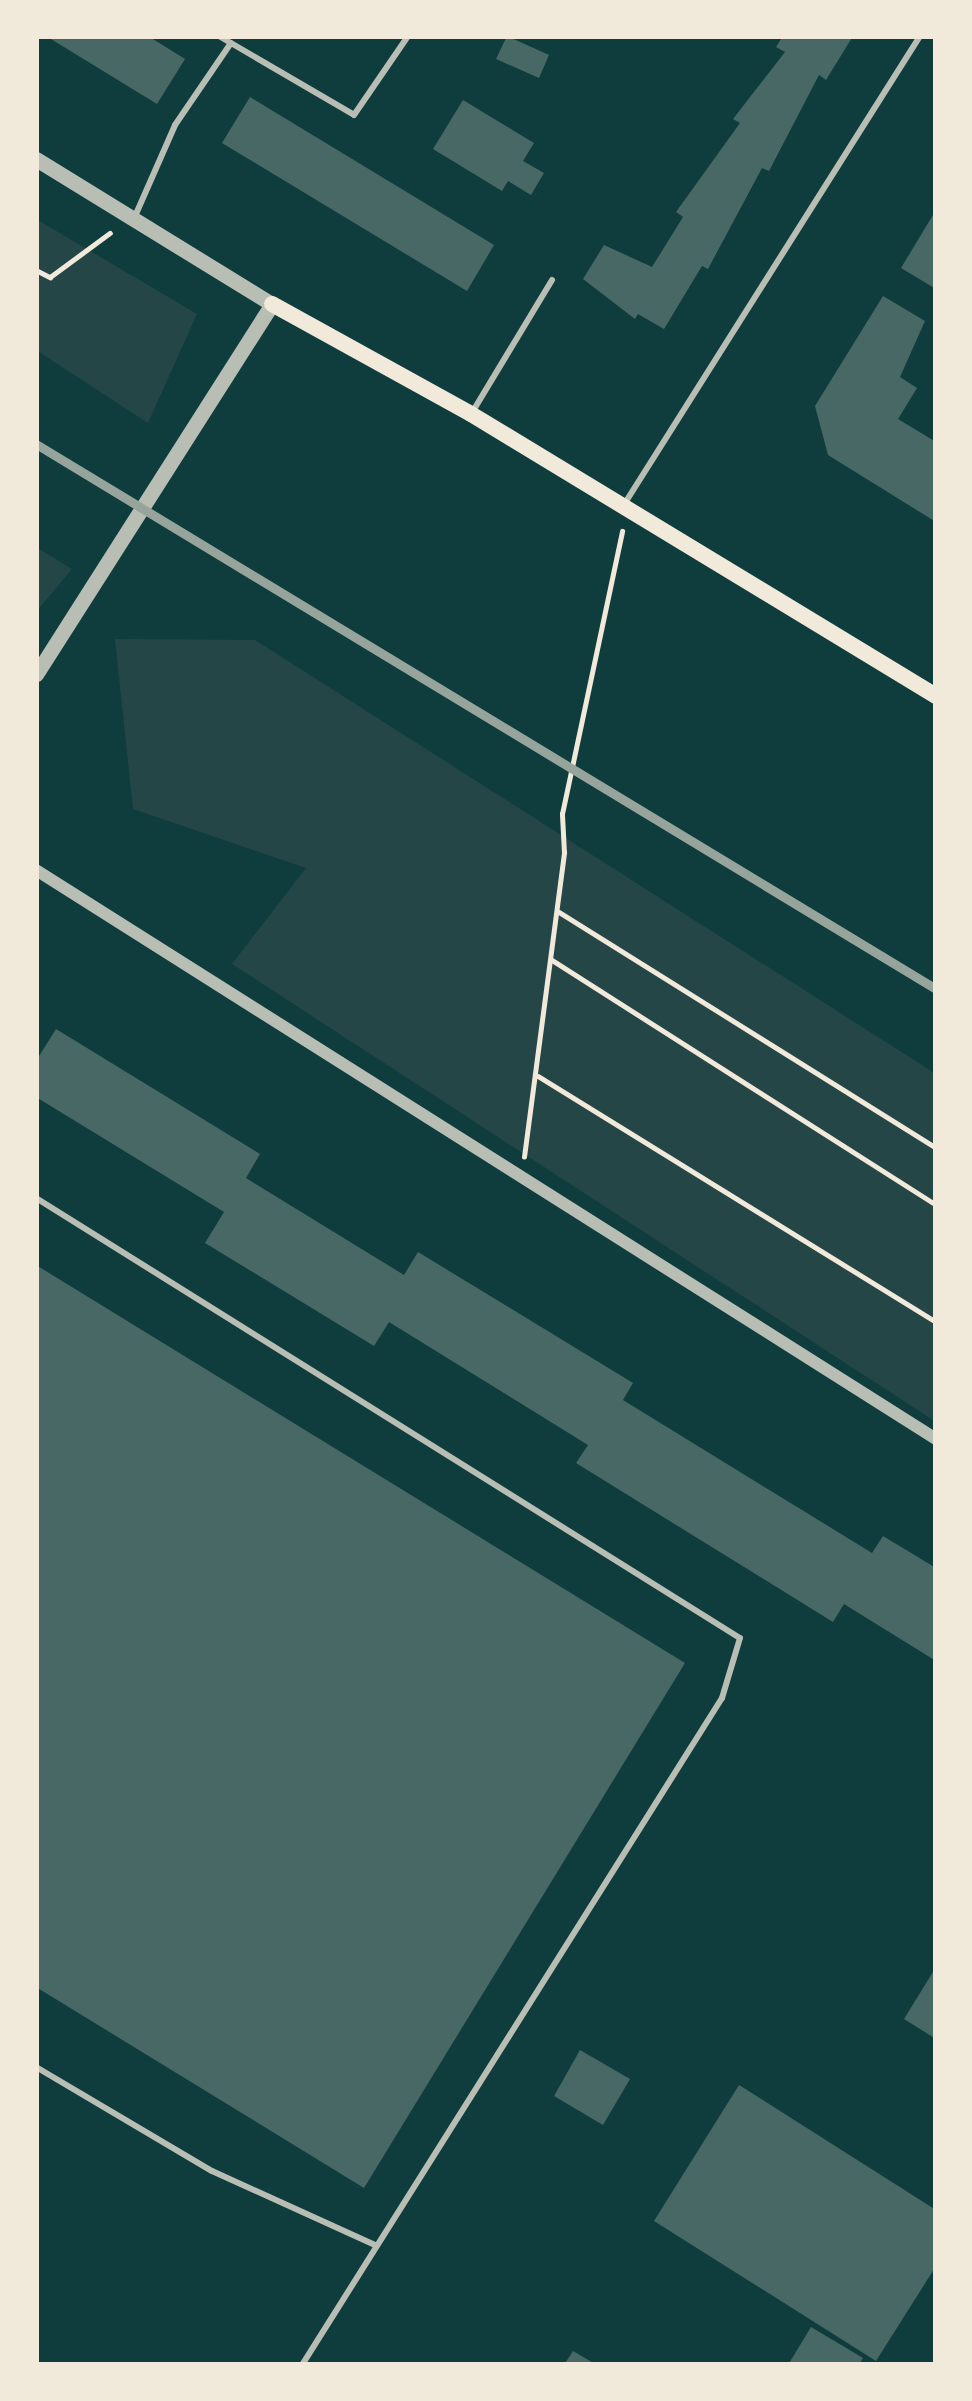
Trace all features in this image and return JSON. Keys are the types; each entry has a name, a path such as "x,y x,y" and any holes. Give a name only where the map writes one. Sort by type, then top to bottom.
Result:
{"main road":[{"path":"272,304 471,414 936,696"}],"street":[{"path":"36,159 272,304 36,674"},
{"path":"36,870 936,1439"}],"lane":[{"path":"219,36 354,116 408,36"},
{"path":"630,510 920,36"},
{"path":"134,218 175,125 231,43"},
{"path":"471,414 552,280"},
{"path":"36,1198 740,1638 722,1697 302,2365"},
{"path":"36,2067 212,2170 375,2245"}],"path":[{"path":"36,270 50,277 134,218"},
{"path":"520,1175 557,911 562,814 617,539 630,510"},
{"path":"557,911 936,1148"},
{"path":"551,959 936,1205"},
{"path":"537,1076 936,1322"}],"shaded area":[{"path":"36,219 197,314 148,423 36,350"},
{"path":"36,547 72,569 36,612"},
{"path":"115,639 255,640 936,1074 936,1422 232,964 306,868 133,809"}],"building":[{"path":"46,36 148,36 185,59 157,104"},
{"path":"507,36 549,55 539,78 496,59"},
{"path":"783,36 853,36 826,80 819,75 769,171 762,168 708,269 702,266 664,329 638,314 635,319 583,279 604,245 652,267 683,217 676,212 740,123 733,119 785,52 776,47"},
{"path":"250,97 494,245 467,291 222,143"},
{"path":"463,100 534,143 523,161 544,173 531,195 508,181 502,191 433,149"},
{"path":"936,210 936,289 901,268"},
{"path":"883,296 925,321 900,377 917,388 898,419 936,442 936,522 828,455 815,406"},
{"path":"56,1029 260,1154 246,1178 404,1275 418,1252 633,1383 623,1400 872,1553 883,1536 936,1568 936,1661 844,1604 833,1622 576,1463 588,1445 389,1322 374,1346 205,1243 224,1212 36,1097 36,1061"},
{"path":"36,1265 685,1663 364,2188 36,1987"},
{"path":"936,1967 936,2039 904,2019"},
{"path":"580,2050 630,2079 603,2125 554,2096"},
{"path":"739,2085 936,2210 936,2266 876,2361 654,2221"},
{"path":"811,2327 863,2358 859,2365 788,2365"},
{"path":"573,2351 597,2365 564,2365"}],"railway":[{"path":"36,444 936,989"}]}
